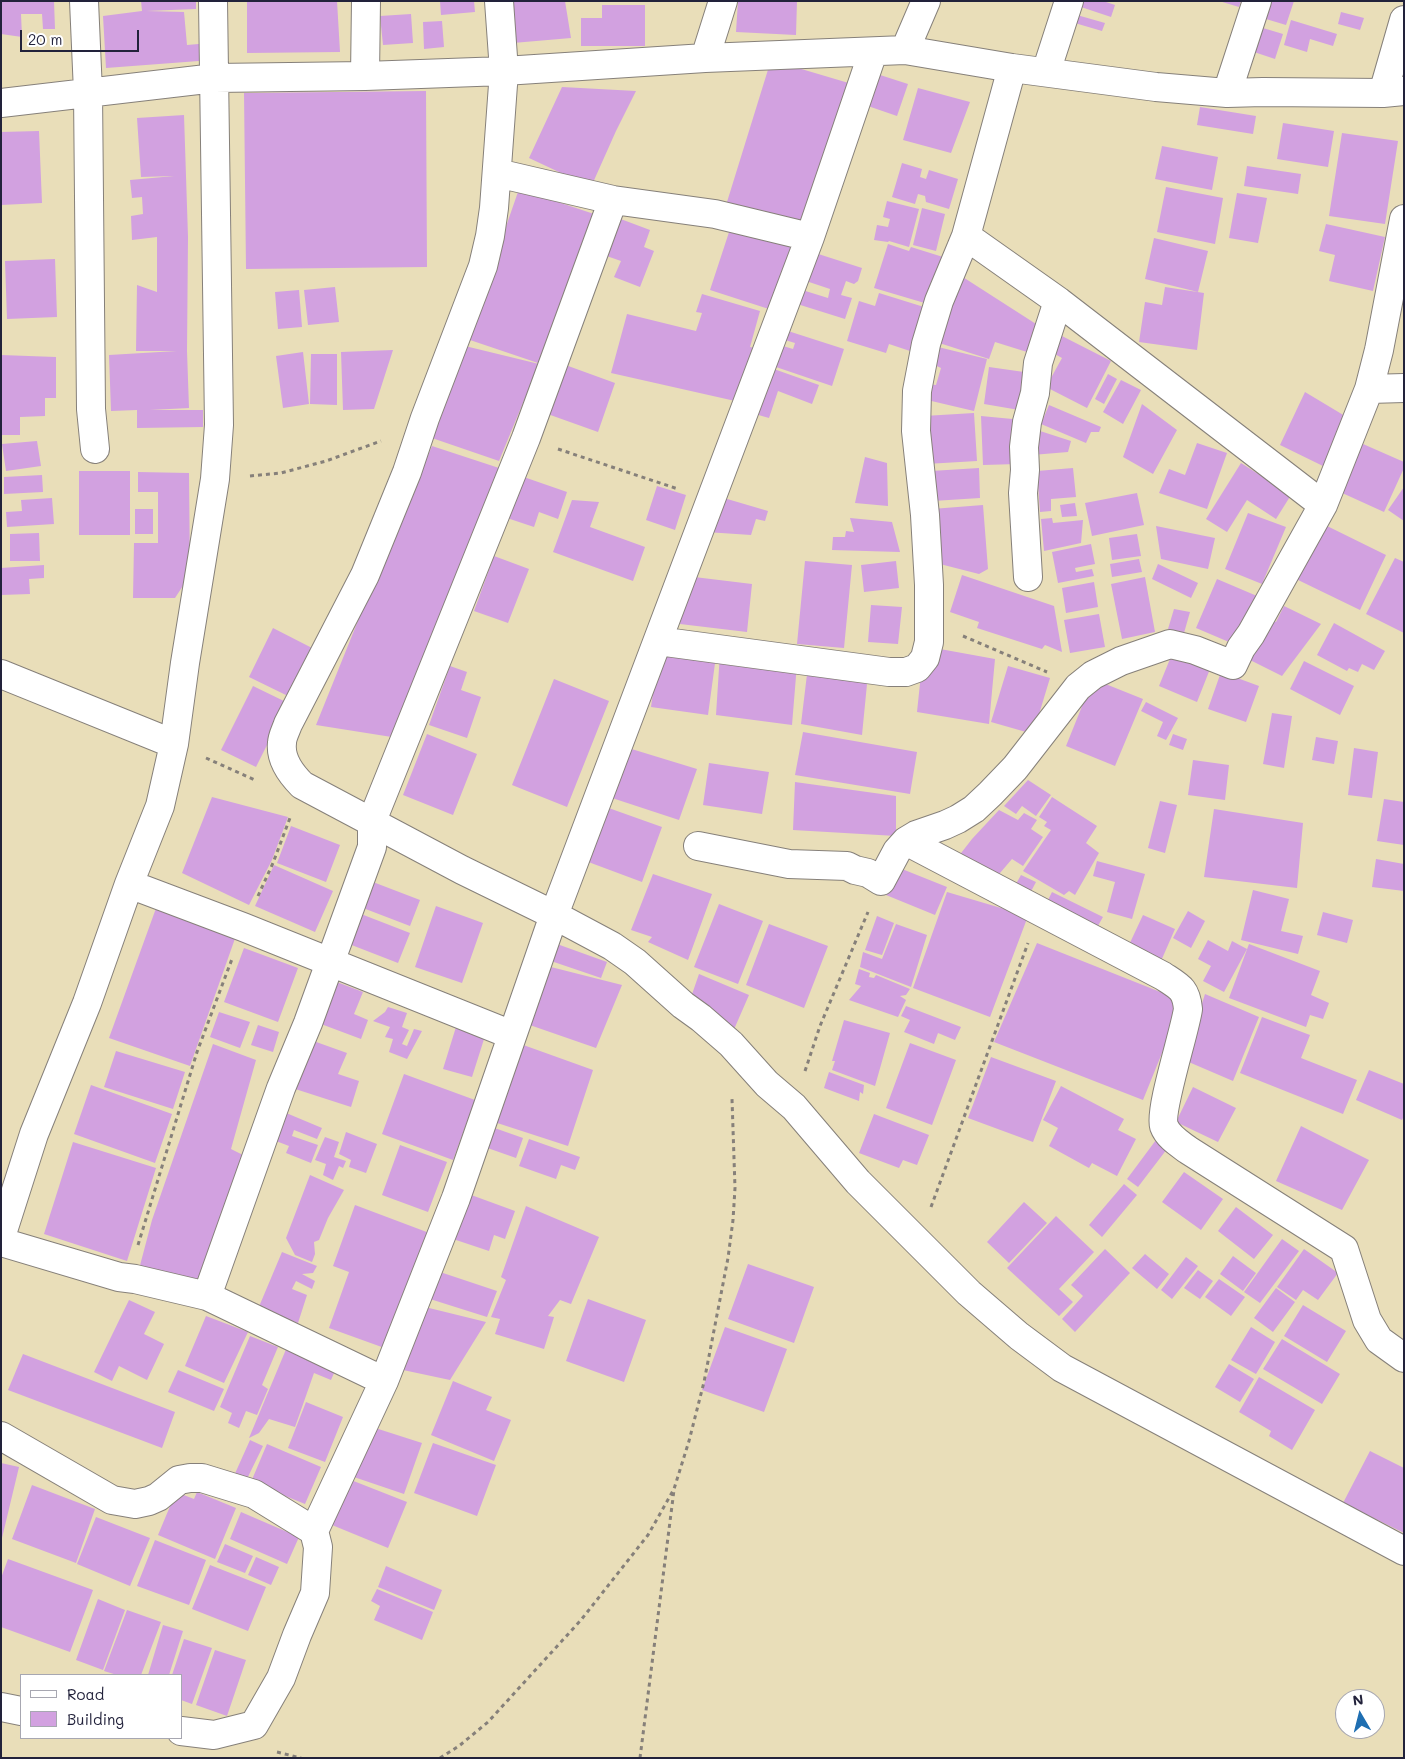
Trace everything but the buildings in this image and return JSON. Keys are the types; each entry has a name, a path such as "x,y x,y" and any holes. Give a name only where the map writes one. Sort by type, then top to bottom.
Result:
{"street":[{"path":"84,1 88,92 92,409 95,449"},
{"path":"1,1237 34,1134 87,1003 129,884 160,806 174,744 185,663 215,479 219,425 213,1"},
{"path":"365,76 366,1"},
{"path":"499,1 504,71 497,173 490,236 483,266 425,418 407,472 365,575 288,724 282,743 284,759 291,774 302,785 462,870 554,915 612,946 635,962 683,1005 702,1018 731,1044 768,1084 794,1107 858,1182 976,1299 1019,1336 1062,1368 1404,1551"},
{"path":"705,58 723,1"},
{"path":"905,50 926,1"},
{"path":"1046,72 1069,1"},
{"path":"1227,93 1258,1"},
{"path":"1,103 215,78 365,76 504,71 705,58 905,50 1012,68 1156,87 1227,93 1393,92 1404,20"},
{"path":"182,1731 214,1735 254,1725 281,1678 315,1593 318,1547 314,1531 384,1381 456,1198 554,915 810,237 873,52"},
{"path":"658,641 889,672 906,672 917,668 925,658 929,642 930,622 925,515 915,410 920,371 939,301 966,236 1012,68"},
{"path":"497,173 612,200 715,214 810,237"},
{"path":"207,1296 281,1088 308,1023 372,847 372,821 526,438 612,200"},
{"path":"698,846 789,864 847,866 868,873 881,881 897,851 906,841 916,835 945,825 974,809 1015,768 1078,687 1093,675 1121,660 1170,644 1195,650 1233,665 1323,505 1369,389 1379,350 1404,219"},
{"path":"966,236 1058,301 1323,505"},
{"path":"1028,578 1023,493 1024,447 1027,422 1035,393 1038,363 1058,301"},
{"path":"1369,389 1404,388"},
{"path":"1,674 174,744"},
{"path":"906,841 1163,976 1183,990 1187,997 1188,1009 1165,1107 1164,1126 1175,1140 1188,1150 1344,1249 1368,1320 1379,1340 1404,1358"},
{"path":"129,884 243,926 512,1035"},
{"path":"1,1242 119,1277 207,1296 384,1381"},
{"path":"1,1436 112,1500 135,1504 149,1501 158,1498 178,1480 202,1478 254,1494 314,1531"},
{"path":"1,1707 20,1711"}],"path":[{"path":"215,479 281,473 326,461 375,443 425,418"},
{"path":"526,438 712,500"},
{"path":"930,622 1078,687"},
{"path":"174,744 262,783"},
{"path":"128,1278 197,1052 243,926 273,863 302,785"},
{"path":"794,1107 820,1026 881,881"},
{"path":"917,1242 964,1120 988,1048 1041,912"},
{"path":"440,1758 488,1722 581,1620 648,1535 674,1489 690,1441 704,1382 728,1258 733,1220 735,1179 731,1044"},
{"path":"640,1758 674,1489"}]}
